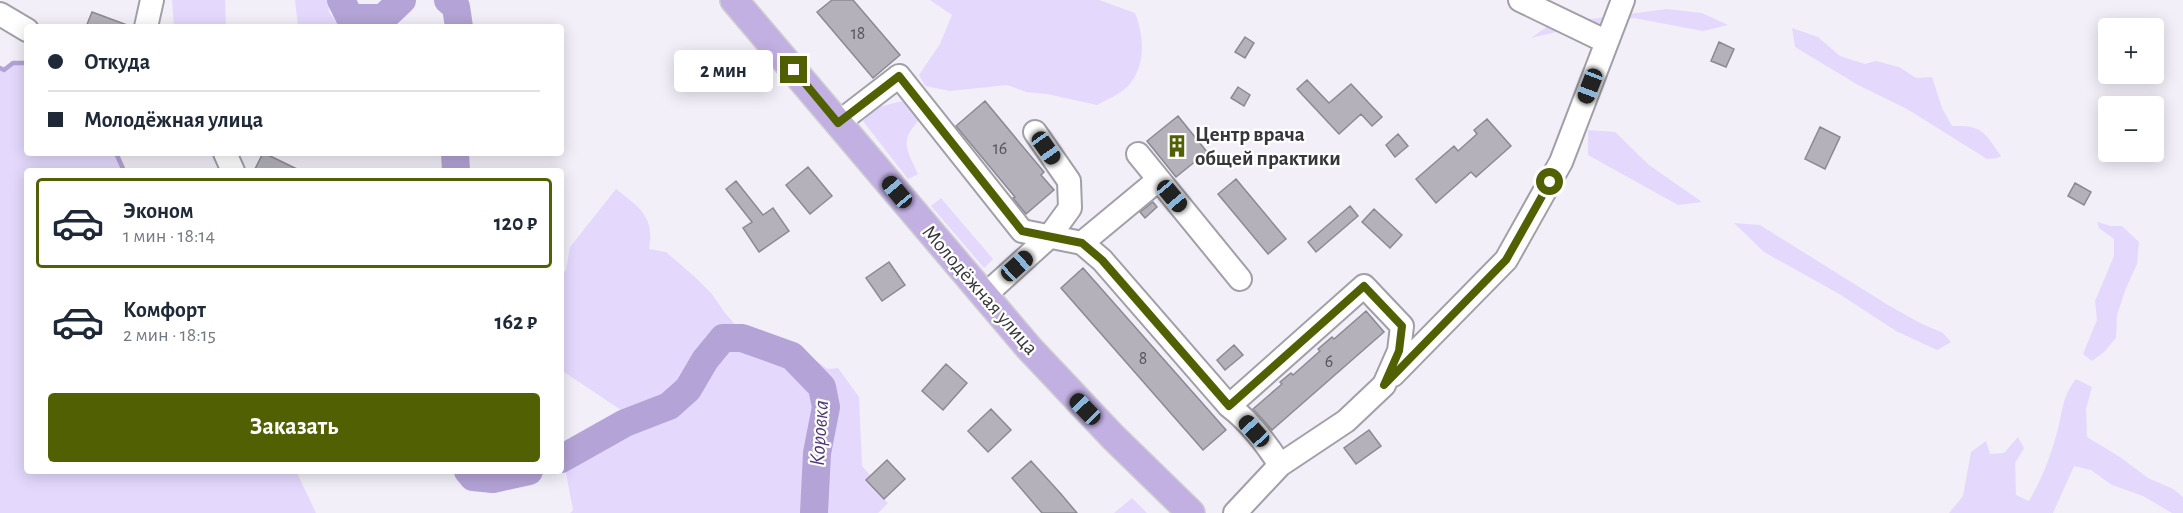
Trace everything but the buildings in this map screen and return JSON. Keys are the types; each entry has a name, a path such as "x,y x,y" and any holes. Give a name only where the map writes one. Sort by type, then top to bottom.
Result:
{"main road":[{"name":"Молодёжная улица","path":"734,0 984,296 1071,395 1191,513"}],"street":[{"path":"147,24 152,0"},
{"path":"1520,0 1607,42"},
{"path":"1235,513 1280,465 1346,421 1506,260 1561,162 1623,0"},
{"path":"0,15 24,28"},
{"path":"838,123 899,76 1022,231 1082,243 1102,260 1229,406 1239,413 1269,448 1280,465"},
{"path":"984,296 1049,237 1070,208 1069,182 1035,132"},
{"path":"1138,154 1240,279"},
{"path":"1082,243 1158,180"},
{"path":"1229,406 1364,286 1402,326 1399,351 1384,385"}],"shaded area":[{"path":"172,0 225,0 226,24 174,24"},
{"path":"295,0 328,0 329,12 338,24 298,24"},
{"path":"930,0 1099,0 1135,13 1141,32 1140,62 1133,80 1126,88 1097,105 1047,94 1026,92 1007,85 950,91 925,86 919,75 940,44 952,15"},
{"path":"1667,9 1702,13 1728,25 1703,31 1634,18 1577,27 1531,38 1551,24"},
{"path":"1792,28 1818,37 1840,56 1865,64 1876,61 1899,67 1916,78 1932,77 1942,108 1952,126 1970,127 1982,132 2001,156 1987,159 1907,109 1858,85 1795,47"},
{"path":"13,63 24,63 24,156 117,156 123,168 24,168 24,474 298,474 316,513 0,513 0,68 4,70"},
{"path":"910,99 923,116 907,138 908,150 918,174 908,179 863,121 875,108"},
{"path":"1588,130 1615,132 1649,165 1702,202 1678,205 1588,155"},
{"path":"616,189 638,207 647,220 650,228 649,249 666,252 695,277 712,294 748,339 769,336 799,349 828,369 838,368 859,397 862,466 871,476 867,481 888,503 878,513 570,513 573,510 564,459 573,467 633,426 621,410 564,372 564,273 570,247"},
{"path":"941,198 993,259 984,268 931,206"},
{"path":"2097,222 2122,226 2139,242 2137,264 2117,315 2116,338 2104,352 2092,361 2083,354 2097,320 2095,301 2114,256 2114,239 2099,228"},
{"path":"1734,223 1760,225 1888,305 1943,333 1951,342 1937,350 1896,331 1841,295 1764,252"},
{"path":"2076,379 2092,387 2086,409 2087,437 2120,457 2148,478 2173,489 2183,497 2183,513 2172,513 2143,496 2112,485 2091,470 2074,466 2053,513 1949,513 1963,496 1971,452 1986,441 1990,454 2004,453 2018,437 2024,448 2015,463 2016,495 2029,501 2048,461 2065,399"},
{"path":"1132,498 1147,513 1114,513"}],"waterway":[{"name":"Коровка","path":"341,0 350,18 383,18 402,0"},
{"name":"Коровка","path":"448,0 456,7 459,24"},
{"path":"0,68 4,70 13,63 24,63"},
{"path":"117,156 123,168"},
{"name":"Коровка","path":"455,156 456,168"},
{"name":"Коровка","path":"564,457 625,423 669,406 688,389 705,360 723,338 742,338 792,356 822,387 826,407 817,453 814,513"},
{"name":"Коровка","path":"470,474 473,477 493,479 516,474"}],"place":[{"name":"Центр врача общей практики","path":"1177,146"}],"route":[{"path":"794,70 838,123 899,76 1022,231 1082,243 1102,260 1229,406 1364,286 1402,326 1399,351 1384,385 1506,260 1550,182"}]}
